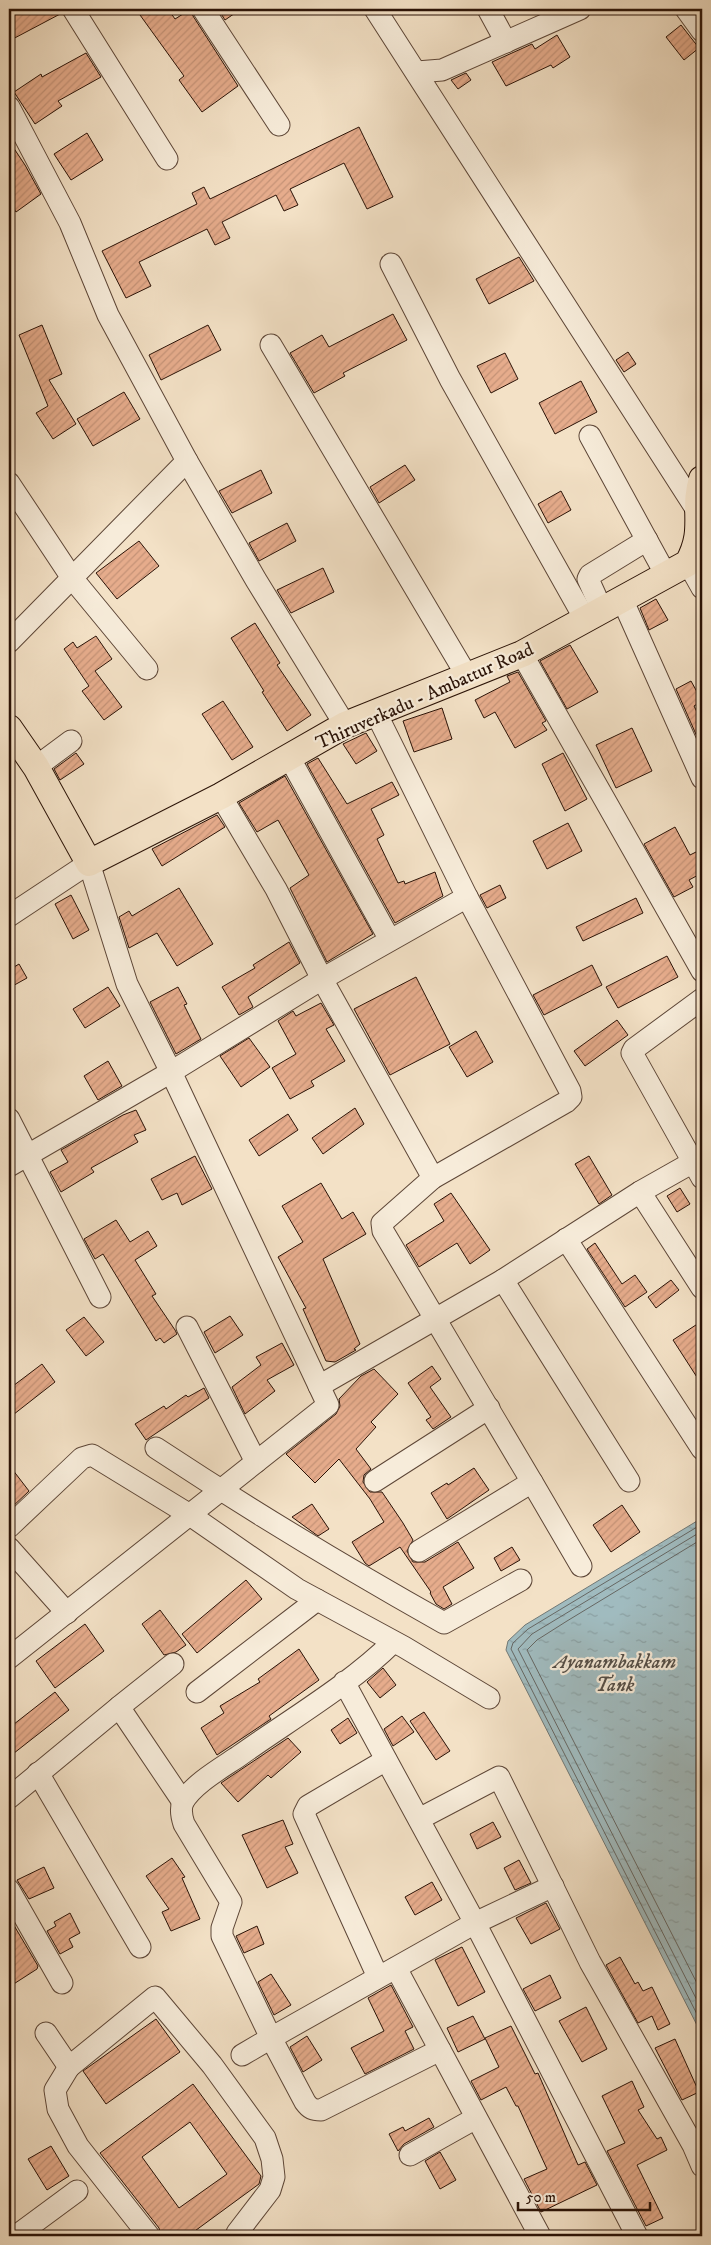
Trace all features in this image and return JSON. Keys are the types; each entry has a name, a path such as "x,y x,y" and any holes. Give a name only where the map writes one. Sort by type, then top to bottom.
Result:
{"main road":[{"path":"677,569 695,550 699,535 699,490 702,479"},
{"name":"Thiruverkadu - Ambattur Road","path":"89,863 221,796 346,725 522,654 677,569"},
{"path":"9,728 36,767 89,863"}],"street":[{"path":"73,9 167,159"},
{"path":"203,9 278,125"},
{"path":"375,9 700,514"},
{"path":"488,9 506,42"},
{"path":"417,72 442,70 580,9"},
{"path":"686,9 702,31"},
{"path":"9,107 70,223 108,316 187,461 256,580 346,725"},
{"path":"391,264 450,379 603,610 702,778"},
{"path":"271,345 467,676"},
{"path":"590,436 647,540 677,569 702,588"},
{"path":"9,642 187,461"},
{"path":"9,483 72,578 147,669"},
{"path":"603,610 589,583 588,578 590,574 647,540"},
{"path":"522,654 702,971"},
{"path":"376,713 467,897 570,1091 571,1097 566,1102 494,1145 433,1178 384,1219 381,1226 581,1566"},
{"path":"36,767 71,741"},
{"path":"289,757 390,940"},
{"path":"221,796 276,889 322,979 433,1178"},
{"path":"9,916 89,863 127,984 171,1072 328,1405 9,1658"},
{"path":"9,1166 26,1154 171,1072 322,979 467,897"},
{"path":"319,1386 503,1280 640,1192 699,1165 632,1053 634,1049 702,999"},
{"path":"9,1119 100,1297"},
{"path":"640,1192 702,1288"},
{"path":"566,1239 702,1449"},
{"path":"503,1280 628,1481"},
{"path":"187,1327 256,1462"},
{"path":"375,1482 489,1408"},
{"path":"156,1448 220,1491 371,1582 444,1623 521,1580"},
{"path":"9,1527 82,1458 90,1454 190,1515 296,1589 393,1642 489,1698"},
{"path":"419,1552 532,1482"},
{"path":"9,1548 67,1613"},
{"path":"197,1692 317,1600"},
{"path":"393,1642 376,1659 203,1781 183,1802 181,1814 184,1824 231,1902 222,1928 222,1936 271,2038 310,2108 321,2110 440,2050"},
{"path":"9,1798 172,1664"},
{"path":"344,1682 475,1923 637,2236"},
{"path":"118,1707 183,1802"},
{"path":"386,1760 308,1806 304,1814 387,1973 440,2050 540,2236"},
{"path":"38,1773 140,1947"},
{"path":"419,1818 499,1777 590,1962 693,2145 702,2166"},
{"path":"242,2055 475,1923 553,1886"},
{"path":"9,1890 62,1983"},
{"path":"149,2236 78,2146 58,2110 55,2090 69,2067 156,1997 212,2065 265,2138 272,2160 274,2177 266,2196 236,2235"},
{"path":"46,2033 69,2067"},
{"path":"410,2155 476,2118"},
{"path":"16,2236 76,2191"}],"water":[{"name":"Ayanambakkam Tank","path":"702,1518 702,2035 506,1650 508,1641 525,1625"}],"building":[{"path":"30,9 61,9 62,13 9,41 9,16 19,10 21,14"},
{"path":"149,9 168,9 175,19 191,9 193,16 238,86 202,112 179,80 184,76 140,15"},
{"path":"218,9 241,9 225,20"},
{"path":"681,25 699,48 684,60 666,37"},
{"path":"557,35 570,57 553,68 551,65 506,86 492,62 532,44 535,49"},
{"path":"86,53 101,77 58,101 62,106 35,124 14,92 41,74 42,77"},
{"path":"466,73 471,80 458,89 451,80"},
{"path":"359,127 393,197 367,209 344,163 290,189 298,205 284,211 276,195 222,222 230,238 215,245 207,229 139,262 151,286 126,298 102,251 197,204 192,193 204,187 210,199"},
{"path":"87,133 103,160 71,180 54,154"},
{"path":"9,141 41,194 16,212 9,201"},
{"path":"519,257 534,281 489,304 476,279"},
{"path":"393,314 407,340 343,373 345,376 314,393 290,353 322,335 329,347"},
{"path":"42,325 62,374 49,380 76,424 53,439 36,413 48,406 19,335"},
{"path":"208,325 221,350 161,380 149,355"},
{"path":"628,352 636,364 624,372 616,360"},
{"path":"505,353 518,379 491,393 477,366"},
{"path":"581,381 597,412 555,434 539,403"},
{"path":"124,392 140,419 93,446 77,419"},
{"path":"405,465 415,480 379,503 370,487"},
{"path":"261,470 272,493 232,513 219,491"},
{"path":"561,491 571,510 548,523 538,504"},
{"path":"287,523 296,541 259,561 249,543"},
{"path":"139,541 159,566 117,599 96,573"},
{"path":"323,568 334,592 291,613 277,590"},
{"path":"656,599 668,620 649,630 640,608"},
{"path":"255,623 280,663 277,665 311,715 287,731 231,638"},
{"path":"96,636 112,659 95,671 122,707 104,720 82,691 89,686 64,649 73,642 77,648"},
{"path":"570,645 598,692 567,709 540,661"},
{"path":"518,672 546,721 542,723 547,730 515,748 495,712 484,718 475,700 510,682 507,676"},
{"path":"691,681 702,701 694,706 702,722 702,748 676,689"},
{"path":"223,701 253,747 232,760 202,714"},
{"path":"442,708 452,739 414,752 403,721"},
{"path":"632,728 652,771 616,788 596,745"},
{"path":"366,733 377,751 356,764 343,744"},
{"path":"76,753 84,764 60,780 54,769"},
{"path":"563,753 587,799 565,811 542,764"},
{"path":"318,758 347,804 392,782 399,795 371,809 384,835 377,839 398,883 404,881 405,884 435,872 443,896 395,923 307,764"},
{"path":"285,776 373,934 327,962 290,888 309,875 278,820 257,832 239,803"},
{"path":"217,815 225,827 162,866 152,849"},
{"path":"568,823 582,851 547,869 533,841"},
{"path":"675,827 690,855 702,849 702,873 689,880 693,887 674,897 644,844"},
{"path":"500,885 506,898 487,908 480,895"},
{"path":"179,888 213,944 177,966 157,933 129,948 119,917 129,911 132,916"},
{"path":"71,895 89,930 73,939 55,904"},
{"path":"636,898 643,913 583,941 576,927"},
{"path":"289,942 300,963 248,997 253,1007 239,1015 222,987 255,968 253,965"},
{"path":"667,956 678,977 618,1008 606,987"},
{"path":"19,964 27,978 9,988 9,970"},
{"path":"592,965 602,985 544,1015 533,995"},
{"path":"416,977 450,1044 390,1075 354,1009"},
{"path":"108,987 120,1006 85,1028 73,1009"},
{"path":"178,987 187,1004 184,1005 201,1039 176,1054 150,1002"},
{"path":"321,1003 334,1025 326,1029 345,1061 311,1081 314,1086 290,1099 272,1068 296,1054 278,1021 293,1011 296,1016"},
{"path":"617,1020 628,1035 585,1066 574,1051"},
{"path":"476,1031 493,1062 467,1077 449,1047"},
{"path":"249,1038 270,1067 241,1087 220,1056"},
{"path":"108,1061 122,1086 98,1100 84,1076"},
{"path":"355,1108 364,1124 323,1154 312,1138"},
{"path":"136,1110 146,1130 134,1135 138,1142 91,1168 94,1172 61,1192 50,1172 68,1162 61,1150 123,1115"},
{"path":"288,1114 298,1130 259,1156 249,1140"},
{"path":"195,1156 212,1189 182,1205 177,1193 162,1200 151,1179"},
{"path":"589,1156 612,1195 599,1204 575,1164"},
{"path":"321,1183 342,1219 353,1212 366,1234 323,1259 360,1344 354,1349 356,1350 335,1362 326,1361 303,1309 306,1308 278,1257 303,1242 282,1206"},
{"path":"680,1188 690,1204 677,1212 667,1196"},
{"path":"451,1193 490,1250 470,1264 457,1243 419,1267 406,1245 444,1221 434,1204"},
{"path":"116,1220 130,1242 148,1231 157,1246 135,1260 156,1294 152,1296 177,1334 164,1343 160,1338 156,1341 103,1254 95,1259 84,1239"},
{"path":"595,1243 622,1284 635,1275 647,1292 625,1307 587,1249"},
{"path":"671,1280 679,1290 656,1308 648,1297"},
{"path":"230,1316 243,1335 215,1353 204,1332"},
{"path":"84,1317 104,1342 86,1356 66,1330"},
{"path":"702,1321 702,1385 673,1340"},
{"path":"282,1343 294,1365 267,1380 275,1391 245,1414 232,1387 261,1365 256,1357"},
{"path":"42,1364 55,1382 9,1418 9,1389"},
{"path":"432,1366 441,1379 430,1387 451,1417 433,1429 426,1420 431,1417 408,1383"},
{"path":"374,1369 398,1394 371,1422 376,1427 356,1449 371,1469 364,1475 363,1482 370,1492 382,1492 403,1523 413,1540 407,1551 413,1562 425,1562 458,1542 474,1568 443,1587 452,1604 444,1609 436,1604 431,1592 400,1547 369,1566 365,1563 352,1542 384,1522 370,1499 339,1459 315,1483 286,1454 336,1414 340,1406 339,1399 361,1376"},
{"path":"204,1388 209,1398 146,1440 135,1424 164,1406 166,1409 186,1395 188,1397"},
{"path":"9,1465 29,1491 9,1510"},
{"path":"474,1468 489,1490 447,1519 431,1493 447,1483 448,1485"},
{"path":"312,1504 329,1529 318,1536 292,1517"},
{"path":"622,1505 640,1532 611,1552 593,1525"},
{"path":"512,1547 520,1560 501,1571 494,1558"},
{"path":"246,1580 262,1599 197,1653 182,1634"},
{"path":"160,1610 186,1645 176,1652 164,1655 142,1624"},
{"path":"85,1624 104,1651 55,1688 36,1661"},
{"path":"299,1649 319,1680 269,1716 271,1719 217,1755 201,1728 224,1713 220,1706 260,1682 258,1679"},
{"path":"383,1668 396,1685 380,1698 367,1682"},
{"path":"55,1692 69,1710 9,1757 9,1728"},
{"path":"424,1712 450,1751 436,1760 410,1721"},
{"path":"402,1716 414,1732 393,1746 384,1729"},
{"path":"348,1718 357,1733 340,1744 331,1730"},
{"path":"288,1738 301,1752 271,1778 268,1775 238,1802 221,1783"},
{"path":"283,1820 293,1844 285,1847 298,1873 267,1888 242,1835"},
{"path":"493,1822 501,1837 477,1849 470,1834"},
{"path":"172,1858 185,1877 182,1878 200,1919 171,1931 162,1912 169,1909 146,1876"},
{"path":"519,1860 531,1883 515,1890 504,1868"},
{"path":"44,1867 54,1888 29,1899 17,1880"},
{"path":"432,1882 442,1900 415,1915 405,1897"},
{"path":"546,1903 560,1929 531,1944 516,1918"},
{"path":"70,1913 80,1933 69,1939 73,1947 60,1954 47,1931 56,1926 54,1922"},
{"path":"9,1917 38,1966 37,1969 9,1987"},
{"path":"257,1926 264,1944 244,1953 236,1936"},
{"path":"462,1947 485,1992 458,2006 435,1960"},
{"path":"620,1957 635,1984 638,1982 643,1991 652,1987 670,2024 658,2030 652,2016 638,2023 606,1965"},
{"path":"271,1974 291,2005 274,2015 258,1982"},
{"path":"550,1975 561,1998 535,2011 523,1989"},
{"path":"391,1985 413,2027 405,2031 414,2049 365,2074 351,2048 384,2031 368,1998"},
{"path":"586,2007 607,2049 582,2062 559,2021"},
{"path":"473,2016 485,2039 458,2052 447,2028"},
{"path":"156,2019 180,2052 106,2104 83,2071"},
{"path":"511,2026 535,2074 538,2073 578,2165 585,2162 597,2185 541,2212 524,2179 547,2169 518,2106 516,2106 506,2087 481,2100 471,2081 499,2067 485,2038"},
{"path":"307,2036 322,2060 303,2072 290,2047"},
{"path":"675,2039 699,2092 682,2100 655,2048"},
{"path":"632,2081 644,2107 638,2110 657,2139 661,2137 667,2150 637,2165 663,2218 646,2226 607,2151 625,2143 602,2096"},
{"path":"193,2084 261,2176 259,2184 188,2236 161,2236 159,2228 100,2153","holes":["190,2122 227,2174 179,2208 142,2157"]},
{"path":"429,2118 434,2127 404,2144 398,2151 389,2134 403,2127 405,2131"},
{"path":"51,2146 69,2176 47,2190 28,2159"},
{"path":"440,2152 456,2180 440,2189 425,2161"}]}
